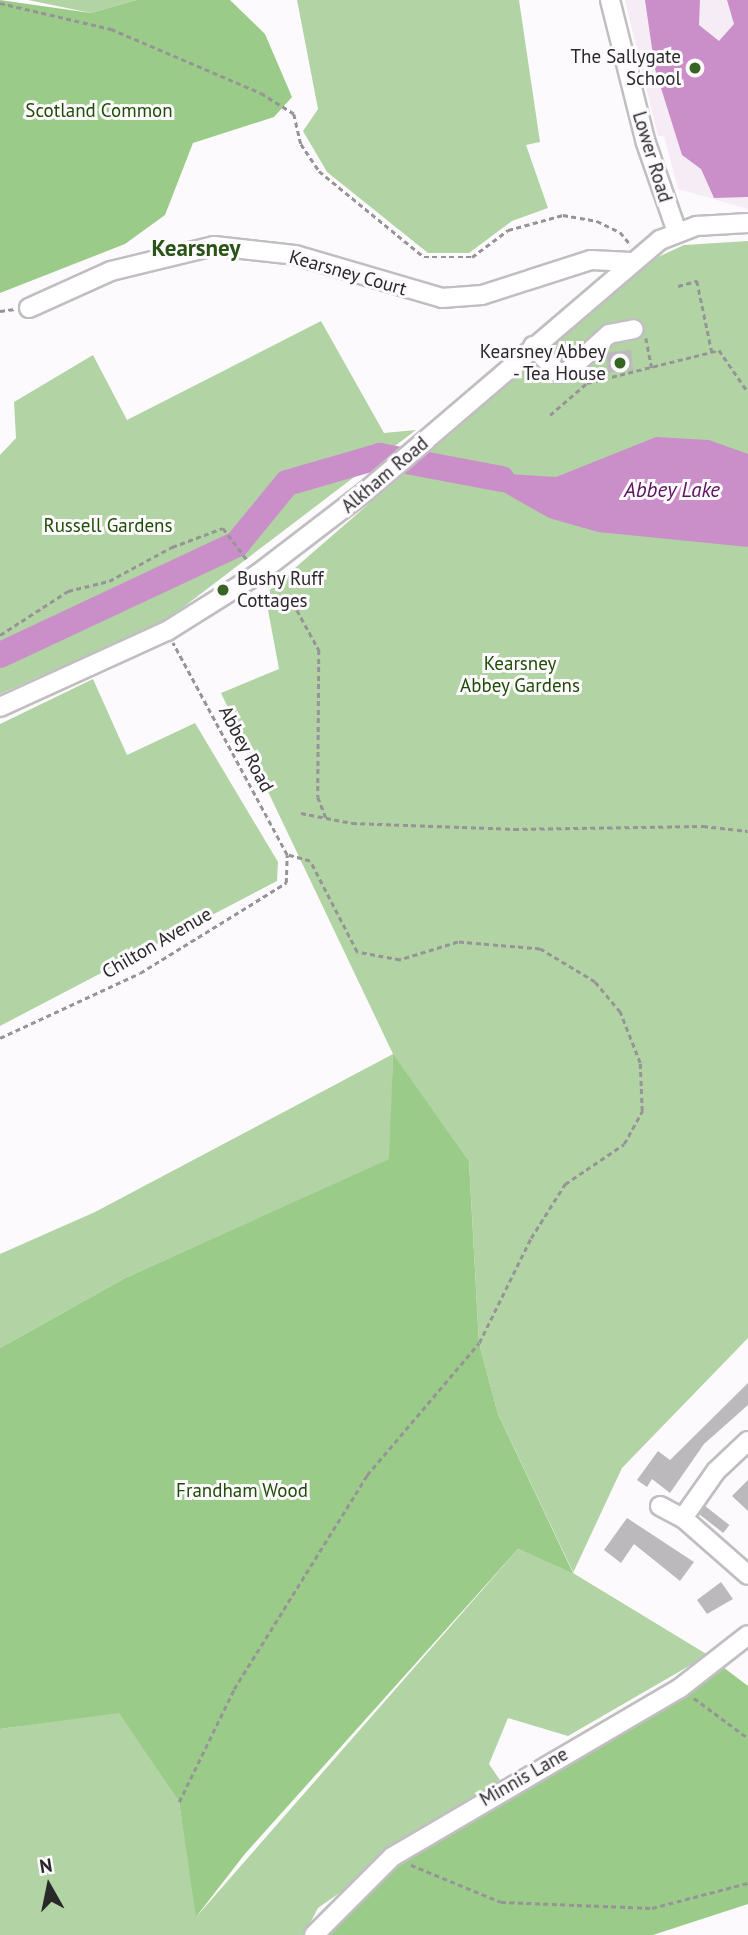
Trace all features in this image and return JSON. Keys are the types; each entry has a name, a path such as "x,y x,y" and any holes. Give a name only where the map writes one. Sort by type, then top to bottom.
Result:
{"street":[{"name":"Lower Road","path":"610,0 646,143 677,232"},
{"name":"Alkham Road","path":"0,707 167,631 238,589 365,492 636,258 677,232 748,223"},
{"name":"Kearsney Court","path":"29,308 111,271 214,246 295,255 442,298 482,295 591,260 636,258"},
{"path":"533,346 558,373 568,371 609,334 634,329"},
{"path":"683,1518 716,1471 748,1441"},
{"path":"660,1506 683,1518 748,1575"},
{"name":"Minnis Lane","path":"314,1935 392,1857 680,1688 748,1635"}],"path":[{"path":"0,3 111,29 261,93 294,114 301,144 319,172 424,257 472,257 508,230 563,215 620,232 636,258"},
{"path":"678,286 698,281 712,352"},
{"path":"634,329 645,331 652,369"},
{"path":"550,415 587,383 652,369 719,349 748,392"},
{"path":"0,635 68,591 108,582 172,547 223,528 248,561"},
{"path":"297,610 319,650 318,797 326,818"},
{"name":"Abbey Road","path":"167,631 287,855"},
{"path":"301,813 326,818 514,829 606,824 748,831"},
{"path":"179,1802 234,1689 367,1475 479,1343 531,1238 565,1184 624,1144 642,1111 640,1063 621,1012 595,982 540,948 458,942 400,960 357,952 310,862 287,855"},
{"name":"Chilton Avenue","path":"0,1038 140,973 286,883 287,855"},
{"path":"680,1688 748,1738"},
{"path":"392,1857 501,1902 652,1908 748,1883"}],"shaded area":[{"name":"The Sallygate School","path":"625,0 748,0 748,209 678,189 664,136 658,136"}],"green space":[{"name":"Scotland Common","path":"0,0 91,13 136,0 230,0 265,34 292,97 274,117 193,143 165,215 125,244 0,293"},
{"path":"28,0 136,0 91,13"},
{"path":"297,0 519,0 540,142 526,145 548,208 512,221 469,253 428,253 327,172 303,131 318,109"},
{"name":"Kearsney Abbey Gardens","path":"748,241 748,1338 622,1468 573,1573 708,1655 568,1736 508,1718 489,1764 500,1780 318,1908 304,1935 0,1935 0,1729 119,1712 179,1802 197,1916 518,1549 573,1572 498,1414 479,1343 469,1161 393,1055 390,1159 125,1278 0,1348 0,1254 95,1212 393,1054 221,693 279,669 265,594 647,262 684,245"},
{"name":"Russell Gardens","path":"321,321 384,433 416,430 165,621 0,694 0,455 16,438 14,402 93,355 127,420"},
{"path":"93,679 127,755 195,723 278,862 277,881 0,1026 0,724"},
{"name":"Frandham Wood","path":"393,1054 469,1161 479,1343 498,1414 573,1573 518,1549 244,1855 196,1917 179,1802 119,1713 0,1729 0,1348 125,1278 389,1159"},
{"path":"715,1661 748,1686 748,1904 653,1935 314,1935 392,1857"}],"water":[{"name":"The Sallygate School","path":"645,0 700,0 699,25 719,41 734,24 727,0 748,0 748,197 714,198 701,169 682,155 655,69"},
{"name":"Abbey Lake","path":"656,437 709,440 748,454 748,547 598,532 549,518 498,489 506,474 556,477"}],"building":[{"name":"Kearsney Abbey - Tea House","path":"631,350 633,370 608,373 606,353"},
{"path":"748,1383 748,1405 704,1444 670,1493 652,1479 647,1487 637,1480 658,1451 670,1460"},
{"path":"748,1480 748,1511 732,1496"},
{"path":"705,1506 729,1525 723,1533 699,1514"},
{"path":"627,1518 694,1562 680,1581 634,1544 621,1563 604,1550"},
{"path":"721,1582 733,1599 707,1614 697,1600"}],"waterway":[{"path":"0,655 237,544 287,483 380,456 502,479"}],"place":[{"name":"The Sallygate School","path":"695,68"},
{"name":"Kearsney Abbey - Tea House","path":"620,363"},
{"name":"Bushy Ruff Cottages","path":"223,590"}],"district":[{"name":"Kearsney","path":"196,248"}]}
